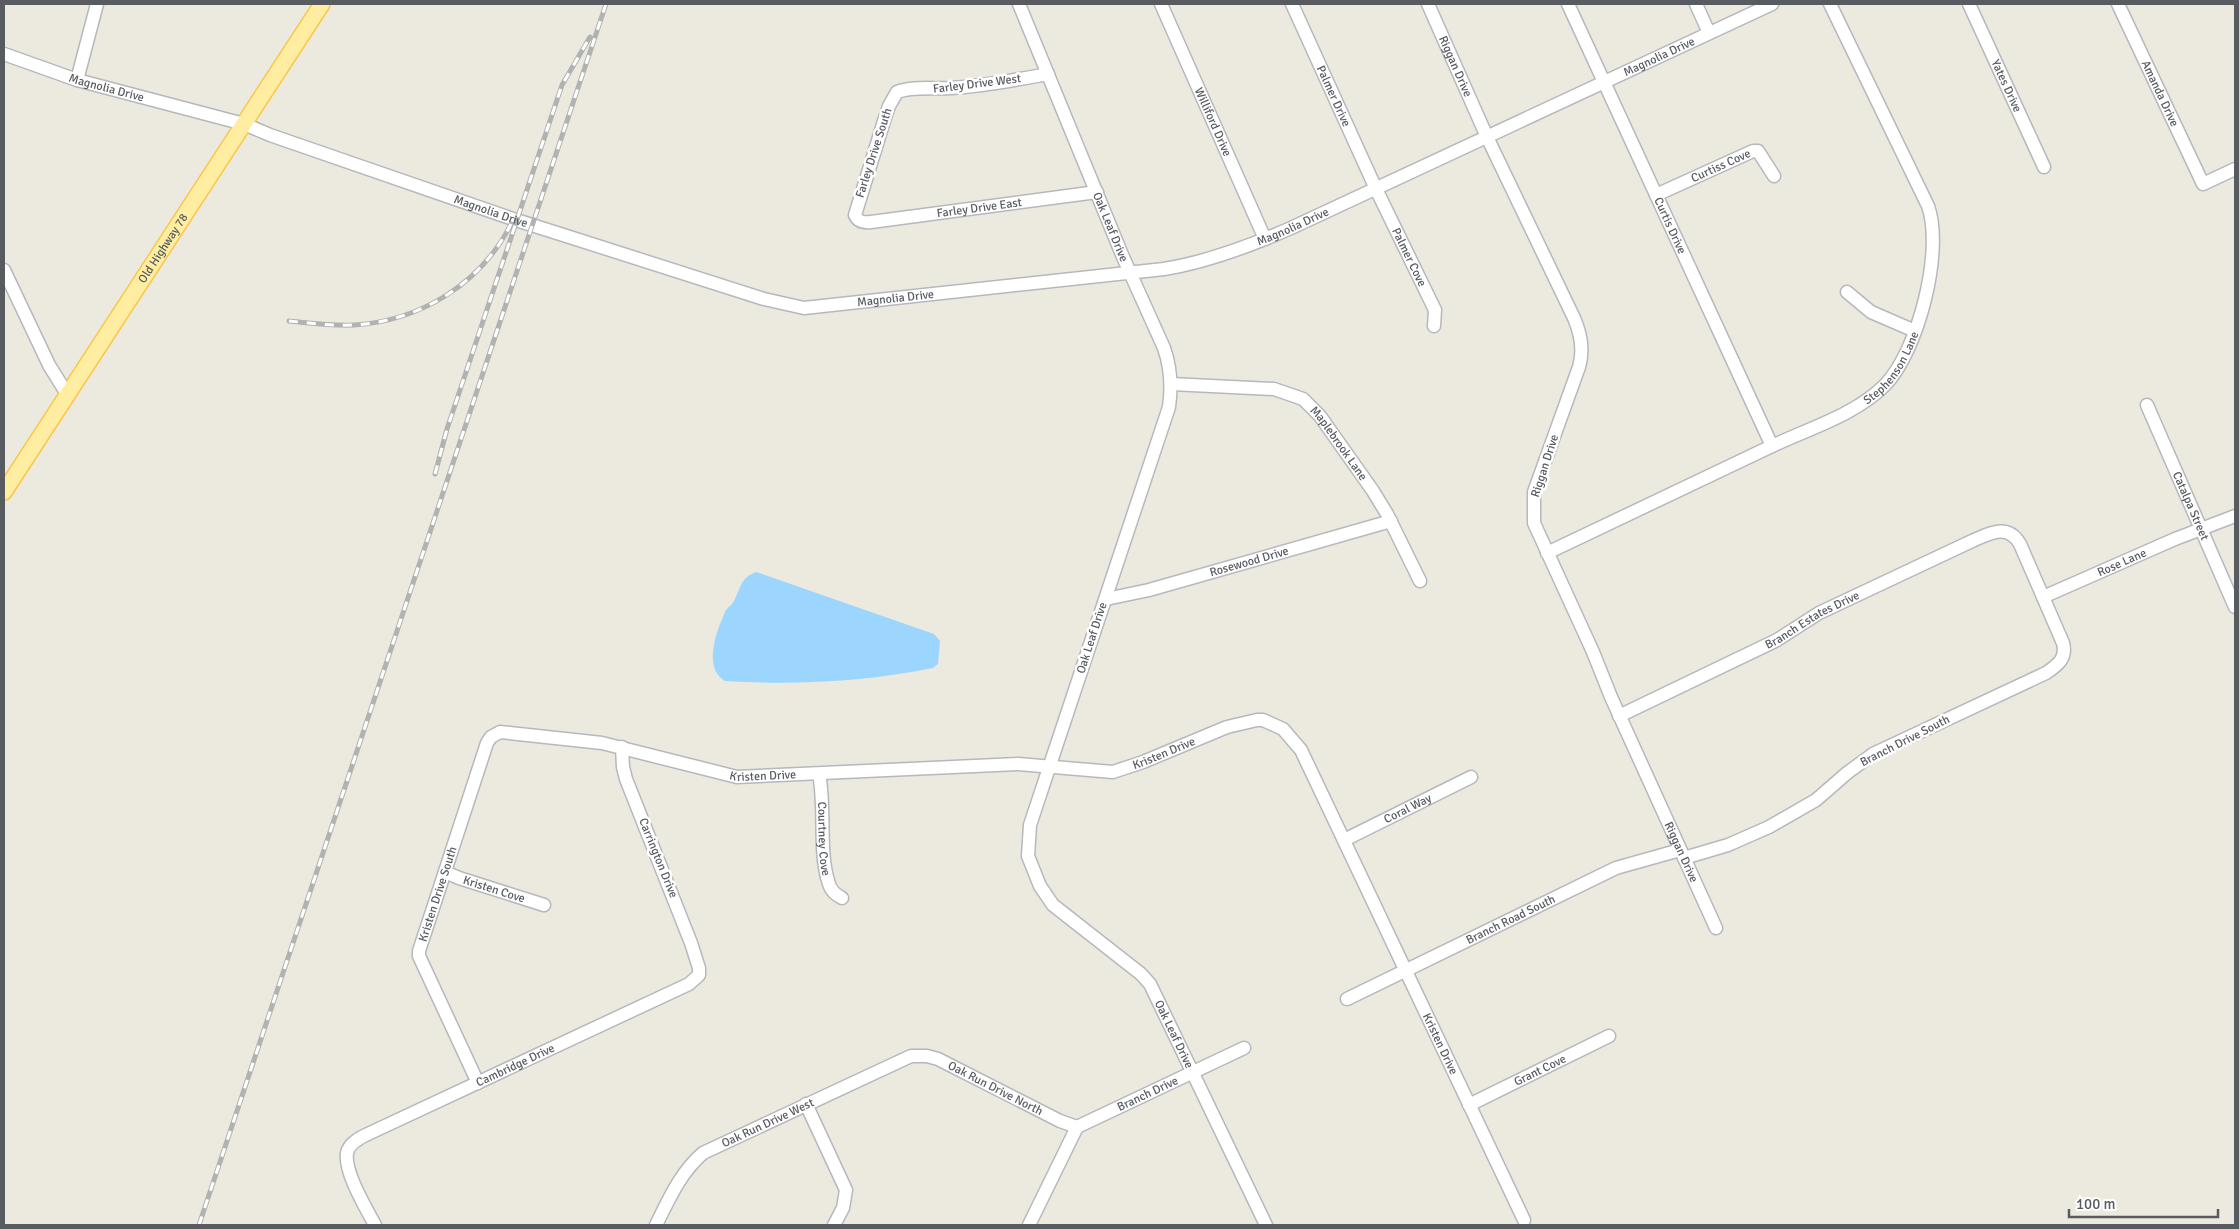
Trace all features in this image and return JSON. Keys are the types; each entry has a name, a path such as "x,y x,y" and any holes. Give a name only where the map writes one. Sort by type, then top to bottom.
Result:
{"main road":[{"name":"Old Highway 78","path":"4,492 322,4"}],"street":[{"path":"77,80 97,4"},
{"name":"Oak Leaf Drive","path":"1019,4 1096,192 1169,361 1171,384 1169,407 1028,835 1028,856 1037,879 1053,905 1146,979 1156,993 1266,1225"},
{"name":"Williford Drive","path":"1160,4 1265,239"},
{"name":"Palmer Drive","path":"1292,4 1376,189"},
{"name":"Riggan Drive","path":"1428,4 1487,137 1574,318 1581,338 1582,353 1579,367 1540,472 1533,499 1534,523 1593,652 1619,716 1716,928"},
{"name":"Curtis Drive","path":"1568,4 1772,446"},
{"path":"1696,4 1709,32"},
{"name":"Magnolia Drive","path":"4,54 77,80 244,124 270,135 524,223 764,299 804,308 1191,264 1265,239 1772,4"},
{"name":"Stephenson Lane","path":"1547,553 1834,418 1879,390 1901,365 1915,331 1926,293 1934,239 1930,213 1830,4"},
{"name":"Yates Drive","path":"1969,4 2044,167"},
{"name":"Amanda Drive","path":"2118,4 2203,184 2235,169"},
{"name":"Farley Drive West","path":"907,90 952,88 1048,74"},
{"name":"Farley Drive South","path":"862,222 857,220 855,208 884,121 894,95 907,90"},
{"name":"Curtiss Cove","path":"1656,195 1753,151 1758,151 1774,176"},
{"name":"Palmer Cove","path":"1376,189 1436,310 1434,326"},
{"name":"Farley Drive East","path":"862,222 1096,192"},
{"path":"4,270 49,365 67,394"},
{"path":"1846,292 1871,312 1915,331"},
{"name":"Maplebrook Lane","path":"1171,384 1274,389 1303,398 1312,406 1373,491 1391,521 1420,581"},
{"name":"Catalpa Street","path":"2147,405 2235,607"},
{"name":"Rose Lane","path":"2044,597 2200,529 2235,516"},
{"name":"Rosewood Drive","path":"1106,598 1149,590 1391,521"},
{"name":"Branch Estates Drive","path":"1619,716 1777,640 1819,613 1994,532 2008,532 2016,537 2044,597"},
{"name":"Branch Drive South","path":"1682,854 1728,845 1769,827 1816,800 1847,773 1873,754 2052,669 2059,664 2064,649 2044,597"},
{"name":"Kristen Drive","path":"497,733 515,732 622,747 722,775 737,777 1018,764 1050,765 1087,771 1120,770 1227,727 1250,720 1262,720 1283,729 1295,742 1344,840 1524,1220"},
{"name":"Kristen Drive South","path":"478,1082 419,956 423,937 487,743 490,737 497,733"},
{"name":"Carrington Drive","path":"622,747 622,767 626,779 691,943 699,968"},
{"name":"Courtney Cove","path":"819,774 822,788 826,865 829,885 834,894 842,898"},
{"name":"Coral Way","path":"1344,840 1471,777"},
{"name":"Branch Road South","path":"1346,998 1616,868 1682,854"},
{"name":"Kristen Cove","path":"445,872 544,905"},
{"name":"Cambridge Drive","path":"374,1225 350,1173 347,1153 354,1142 360,1137 689,984 697,978 699,968"},
{"name":"Grant Cove","path":"1469,1105 1610,1036"},
{"name":"Branch Drive","path":"1078,1127 1244,1048"},
{"name":"Oak Run Drive West","path":"656,1225 677,1184 690,1164 703,1153 911,1056"},
{"name":"Oak Run Drive North","path":"911,1056 928,1056 938,1059 1052,1117 1078,1127"},
{"path":"806,1104 845,1186 846,1198 834,1225"},
{"path":"1029,1225 1078,1127"}],"water":[{"path":"756,572 934,634 940,641 938,664 933,668 907,673 855,679 777,683 725,681 718,675 714,667 713,658 716,637 726,610 733,602 744,580"}],"railway":[{"path":"199,1225 606,4"},
{"path":"435,474 447,429 562,85 590,37"},
{"path":"289,321 329,325 354,325 402,316 425,307 446,296 483,265 511,224"}]}
